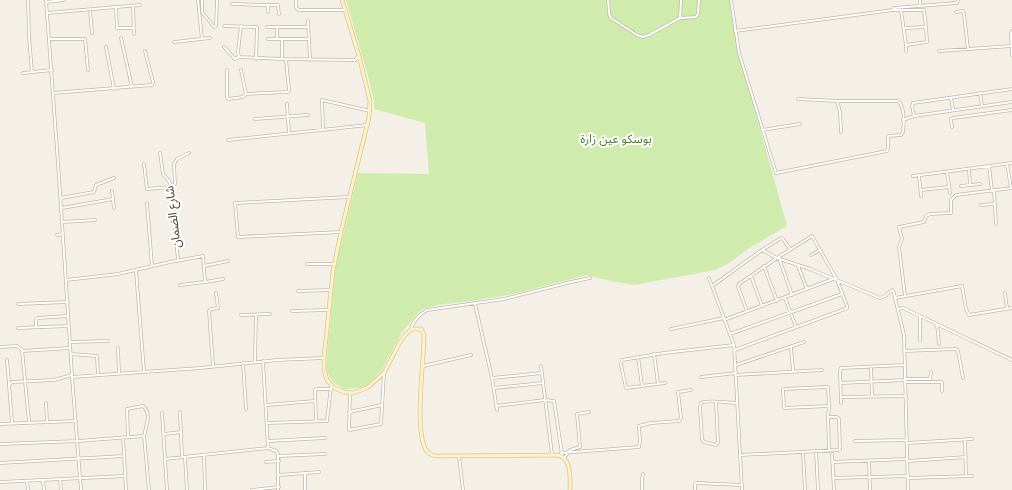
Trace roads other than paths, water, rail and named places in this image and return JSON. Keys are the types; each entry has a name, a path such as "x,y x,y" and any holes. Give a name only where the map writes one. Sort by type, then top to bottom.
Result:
{"main road":[{"path":"342,0 359,56 370,101 370,111 368,125 334,264 330,290 324,358 325,375 331,387 350,393 358,392 366,388 384,373 400,342 411,330 419,328 423,332 423,366 420,412 424,447 428,453 432,456 563,455 569,467 570,490"}],"street":[{"path":"28,0 32,72"},
{"path":"64,0 46,1 81,490"},
{"path":"198,0 202,39"},
{"path":"202,0 202,12 214,26 216,26 217,0"},
{"path":"296,0 296,8 299,10 345,10"},
{"path":"608,0 611,18 643,37 649,36 680,18 696,17 698,14 699,0"},
{"path":"680,18 681,0"},
{"path":"730,0 739,53 774,171 777,174 887,151 888,137 902,134 903,120 901,104 898,101 837,101 798,99"},
{"path":"920,0 920,6"},
{"path":"893,10 894,8 957,3 958,0"},
{"path":"243,1 244,4 246,4"},
{"path":"232,4 278,5 279,14"},
{"path":"47,13 140,5"},
{"path":"266,5 268,7 268,12"},
{"path":"132,6 134,34"},
{"path":"116,7 117,28 134,28"},
{"path":"90,9 92,33"},
{"path":"735,31 893,10 924,10 927,42 906,45"},
{"path":"901,10 906,51"},
{"path":"956,12 964,12 968,49"},
{"path":"308,21 310,60"},
{"path":"224,26 257,27 256,59"},
{"path":"239,57 238,52 241,26"},
{"path":"267,27 308,27"},
{"path":"277,27 277,39"},
{"path":"904,28 926,27"},
{"path":"1012,31 1012,55"},
{"path":"121,38 132,87"},
{"path":"174,42 210,38"},
{"path":"49,39 85,39 88,70"},
{"path":"268,39 309,39"},
{"path":"282,39 282,59"},
{"path":"939,51 1012,46"},
{"path":"106,47 114,89"},
{"path":"224,47 235,59 239,57 256,59 354,60 359,56"},
{"path":"53,93 152,85 146,51"},
{"path":"227,70 227,99 243,97 246,94 288,92 286,59"},
{"path":"23,73 52,70"},
{"path":"241,70 246,94"},
{"path":"914,116 912,106 913,103 1012,89"},
{"path":"980,93 982,106"},
{"path":"951,98 953,110"},
{"path":"323,129 322,100 370,111"},
{"path":"837,101 840,112 841,132"},
{"path":"903,120 914,116 1012,102"},
{"path":"287,104 289,133"},
{"path":"952,127 953,118 1012,110"},
{"path":"254,119 308,115"},
{"path":"762,130 800,124"},
{"path":"228,140 368,125"},
{"name":"شارع الضمان","path":"160,153 163,174 169,180 171,187 178,260"},
{"path":"144,164 147,189 171,187 175,184 175,161 189,153"},
{"path":"913,176 1012,163"},
{"path":"904,296 899,247 902,239 900,227 924,222 927,215 951,213 951,200 956,195 1011,188 1007,164"},
{"path":"989,166 995,204 996,224"},
{"path":"969,169 970,185"},
{"path":"947,172 950,193"},
{"path":"919,176 921,196"},
{"path":"61,198 94,192 96,185 114,178"},
{"path":"961,186 980,184"},
{"path":"920,190 949,187"},
{"path":"112,191 114,208"},
{"path":"341,232 238,237 235,203 350,197"},
{"path":"62,208 113,199"},
{"path":"147,203 152,266"},
{"path":"981,205 995,204"},
{"path":"62,222 95,220"},
{"path":"57,235 63,234"},
{"path":"735,350 846,309 847,306 837,280 812,236 764,266 738,286 747,311"},
{"path":"712,286 762,250 782,238 790,249"},
{"path":"762,250 778,258 880,298 892,290 894,293 903,331 908,490"},
{"path":"811,255 820,250"},
{"path":"66,280 118,274 178,260 203,256 205,282"},
{"path":"778,258 792,295"},
{"path":"204,266 228,260"},
{"path":"307,264 334,264"},
{"path":"798,265 807,289"},
{"path":"764,266 777,301"},
{"path":"136,270 144,371"},
{"path":"751,276 762,306"},
{"path":"411,330 411,326 419,316 427,310 509,298 590,278"},
{"path":"709,278 735,350 742,490"},
{"path":"180,285 222,279"},
{"path":"671,329 724,319 777,301 833,279"},
{"path":"895,298 962,286 966,309 969,315 1012,308"},
{"path":"298,291 330,290"},
{"path":"213,366 209,311 210,309 218,308 216,293"},
{"path":"1005,293 1007,309"},
{"path":"730,334 843,294"},
{"path":"785,298 796,327"},
{"path":"18,304 68,302"},
{"path":"475,304 492,378 497,410"},
{"path":"898,310 903,308 1012,360"},
{"path":"292,311 328,310"},
{"path":"242,315 270,314"},
{"path":"255,362 256,315"},
{"path":"36,327 36,319 38,318 69,316"},
{"path":"920,316 920,340"},
{"path":"937,324 939,344"},
{"path":"18,328 69,326"},
{"path":"70,342 108,341"},
{"path":"736,365 804,342"},
{"path":"665,383 626,388 621,365 622,360 654,354 734,345"},
{"path":"0,347 18,346 21,348 26,381 29,422"},
{"path":"791,346 792,371"},
{"path":"22,351 70,348"},
{"path":"118,348 119,373"},
{"path":"904,351 956,349 958,351 963,378"},
{"path":"71,354 97,356 98,375"},
{"path":"654,354 658,384"},
{"path":"423,366 471,355"},
{"path":"638,357 642,386"},
{"path":"9,385 11,382 54,380 72,376 263,361 324,358"},
{"path":"7,360 12,423"},
{"path":"263,361 268,448"},
{"path":"243,363 246,409"},
{"path":"841,403 841,368 904,365"},
{"path":"542,366 552,454"},
{"path":"872,367 872,397"},
{"path":"701,377 822,370"},
{"path":"841,383 930,379 931,372"},
{"path":"350,393 349,430 351,431 381,424 384,373"},
{"path":"492,378 542,373"},
{"path":"905,380 941,382 942,391"},
{"path":"494,388 543,383"},
{"path":"267,423 325,421 327,419 331,387 315,389 316,421"},
{"path":"828,451 829,406 828,387 786,388 783,391 784,408 829,406"},
{"path":"563,455 568,453 639,447 639,426 651,423 679,421 681,418 678,392 691,390"},
{"path":"841,397 906,396"},
{"path":"496,406 554,400 563,455"},
{"path":"266,405 315,401"},
{"path":"716,402 718,442 714,445 704,442 702,439 700,408 702,402 716,402 737,403"},
{"path":"46,403 47,422"},
{"path":"349,412 382,404"},
{"path":"128,436 127,409 143,406 148,414 144,436 148,490"},
{"path":"180,412 187,490"},
{"path":"563,455 568,453 570,450 580,448 577,414 589,412"},
{"path":"162,413 167,490"},
{"path":"740,455 838,451 840,448 839,419 837,417 828,417"},
{"path":"0,424 76,421"},
{"path":"164,434 181,432"},
{"path":"0,444 78,441 128,436 144,436"},
{"path":"123,437 126,490"},
{"path":"268,441 324,438"},
{"path":"907,443 972,439"},
{"path":"855,441 907,440"},
{"path":"965,440 966,476"},
{"path":"165,459 268,448 278,452 278,489 252,490"},
{"path":"803,452 805,490"},
{"path":"816,452 818,490"},
{"path":"204,454 206,490"},
{"path":"279,456 325,454"},
{"path":"832,454 834,490"},
{"path":"0,463 124,456"},
{"path":"459,456 463,490"},
{"path":"832,462 966,457"},
{"path":"266,462 279,461"},
{"path":"869,461 870,490"},
{"path":"279,475 319,472"},
{"path":"305,473 305,490"},
{"path":"642,490 643,474"},
{"path":"0,482 125,476"},
{"path":"833,478 972,476"},
{"path":"60,479 61,490"},
{"path":"43,480 44,490"},
{"path":"27,481 28,490"},
{"path":"695,490 695,484 698,483 742,485"}],"park label":[{"name":"بوسكو عين زارة","path":"616,139"}]}
